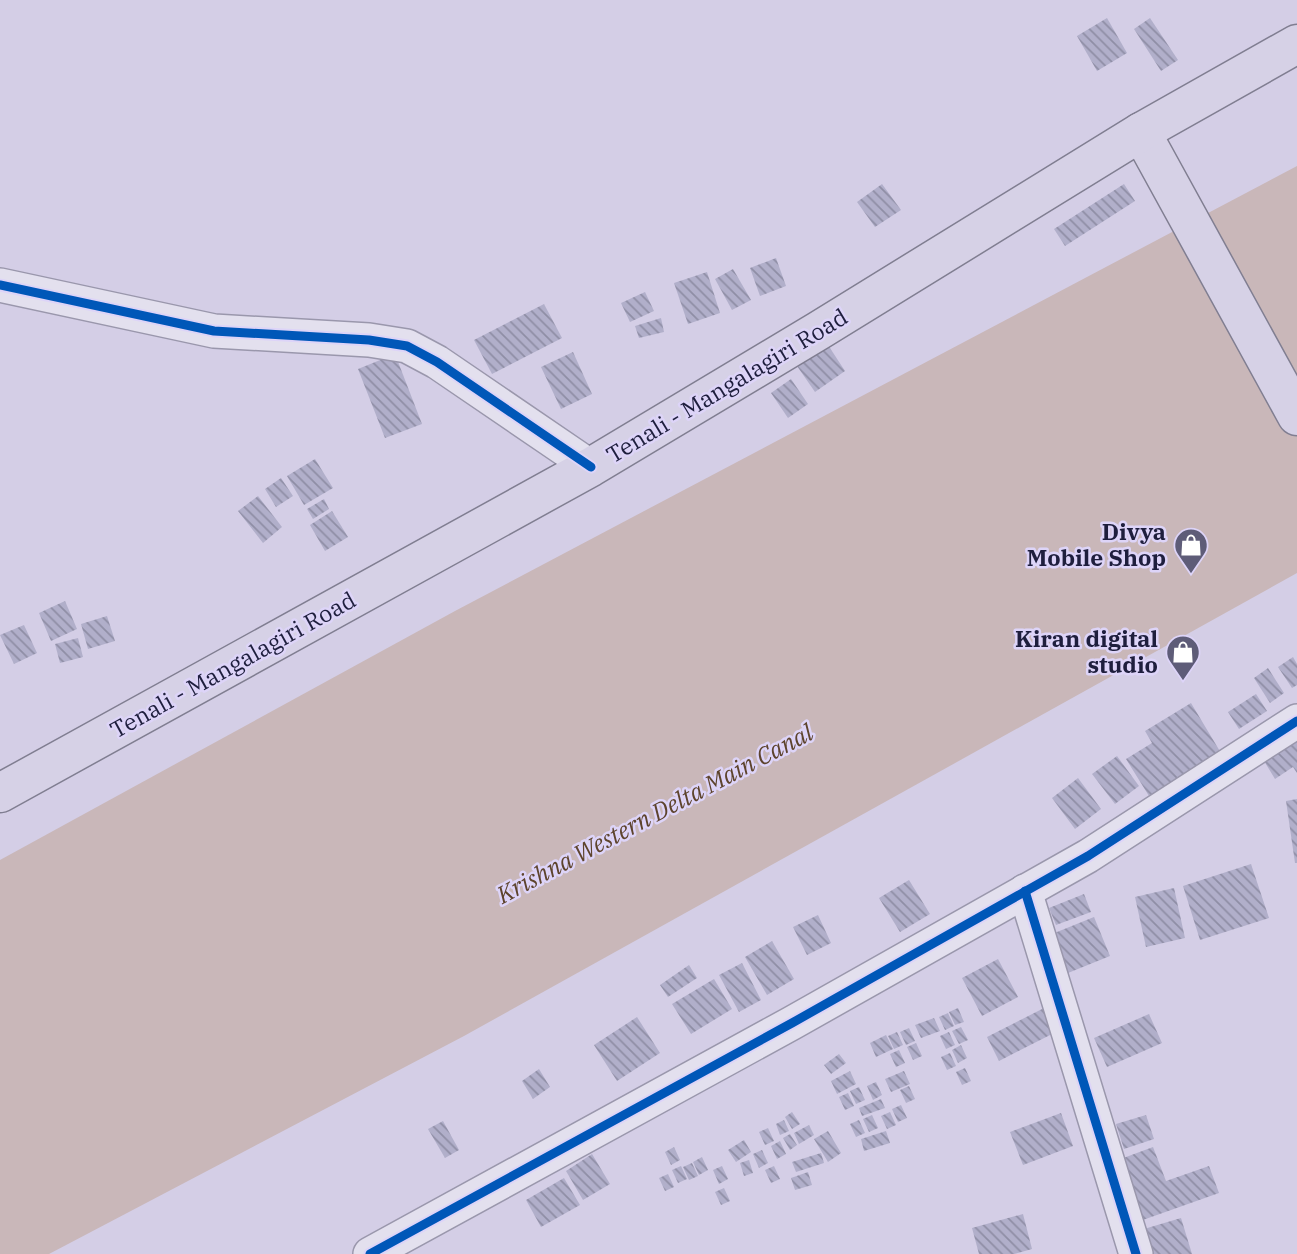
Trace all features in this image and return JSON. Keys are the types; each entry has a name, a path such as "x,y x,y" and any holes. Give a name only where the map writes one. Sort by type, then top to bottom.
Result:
{"main road":[{"name":"Tenali - Mangalagiri Road","path":"0,793 591,467 1141,132 1297,44"},
{"path":"1141,132 1297,416"}],"street":[{"path":"0,285 214,331 369,340 407,346 437,362 591,467"},
{"path":"370,1254 757,1042 1088,856 1297,721"},
{"path":"1025,891 1136,1254"}],"water":[{"name":"Krishna Western Delta Main Canal","path":"1297,166 1297,573 464,1036 49,1254 0,1254 0,860 455,611"}],"building":[{"path":"1107,18 1127,53 1097,71 1077,36"},
{"path":"1150,18 1178,60 1161,71 1134,29"},
{"path":"882,184 901,210 875,227 857,202"},
{"path":"1124,184 1135,201 1065,246 1054,229"},
{"path":"776,258 786,286 760,296 750,268"},
{"path":"733,269 751,300 732,310 715,279"},
{"path":"707,272 720,313 688,324 674,283"},
{"path":"645,292 654,311 630,322 621,303"},
{"path":"544,304 562,338 492,374 474,340"},
{"path":"661,318 664,332 639,338 635,326"},
{"path":"828,345 845,371 815,392 797,366"},
{"path":"573,352 592,394 561,409 541,367"},
{"path":"395,354 422,424 385,438 358,369"},
{"path":"791,379 808,404 788,418 771,393"},
{"path":"315,459 333,488 304,505 287,476"},
{"path":"281,478 293,496 276,507 265,489"},
{"path":"258,496 282,527 263,543 238,511"},
{"path":"324,499 329,509 313,519 307,509"},
{"path":"332,511 348,537 325,551 310,525"},
{"path":"65,601 77,629 51,641 39,613"},
{"path":"107,616 115,641 88,649 81,624"},
{"path":"24,625 37,653 14,664 0,635"},
{"path":"78,638 83,657 60,663 55,644"},
{"path":"1293,657 1297,664 1297,685 1292,688 1278,667"},
{"path":"1268,668 1284,693 1270,703 1254,678"},
{"path":"1256,694 1267,711 1239,729 1228,712"},
{"path":"1191,703 1221,753 1149,796 1126,759 1152,743 1145,731"},
{"path":"1297,734 1297,773 1293,767 1275,779 1261,756"},
{"path":"1117,756 1139,786 1115,804 1092,774"},
{"path":"1078,778 1101,809 1075,829 1052,798"},
{"path":"1297,799 1297,863 1295,863 1286,801"},
{"path":"1251,864 1269,918 1200,940 1183,886"},
{"path":"909,880 930,914 900,932 879,898"},
{"path":"1174,888 1185,938 1146,947 1135,897"},
{"path":"1084,894 1091,912 1056,925 1049,908"},
{"path":"818,915 831,943 807,955 793,927"},
{"path":"1094,917 1110,956 1068,973 1052,934"},
{"path":"772,941 794,979 767,995 745,957"},
{"path":"998,959 1018,997 982,1016 962,978"},
{"path":"742,963 761,1000 739,1012 719,975"},
{"path":"689,965 697,978 668,997 660,985"},
{"path":"714,979 732,1009 691,1034 672,1004"},
{"path":"1046,1007 1058,1031 999,1061 987,1037"},
{"path":"958,1008 964,1022 955,1025 949,1012"},
{"path":"948,1013 954,1026 945,1030 939,1017"},
{"path":"1149,1014 1162,1043 1107,1067 1094,1038"},
{"path":"637,1017 660,1053 617,1081 594,1045"},
{"path":"934,1018 940,1031 921,1038 915,1025"},
{"path":"961,1027 968,1040 959,1044 952,1031"},
{"path":"909,1028 915,1041 906,1045 900,1032"},
{"path":"897,1032 903,1045 894,1049 888,1036"},
{"path":"949,1032 955,1045 946,1049 940,1036"},
{"path":"886,1035 893,1049 876,1057 870,1043"},
{"path":"916,1043 922,1056 913,1060 907,1047"},
{"path":"961,1045 967,1058 958,1063 952,1050"},
{"path":"899,1050 905,1063 896,1067 890,1054"},
{"path":"950,1053 956,1066 947,1070 941,1057"},
{"path":"839,1054 846,1063 831,1074 824,1065"},
{"path":"965,1068 971,1081 962,1085 956,1072"},
{"path":"539,1069 550,1087 533,1099 522,1081"},
{"path":"850,1071 856,1084 837,1094 831,1081"},
{"path":"904,1071 910,1084 891,1092 885,1079"},
{"path":"876,1082 882,1095 873,1100 867,1086"},
{"path":"909,1086 915,1099 906,1103 900,1090"},
{"path":"859,1087 865,1100 856,1104 850,1091"},
{"path":"848,1093 854,1106 845,1110 839,1097"},
{"path":"881,1099 885,1108 862,1116 859,1108"},
{"path":"901,1105 907,1118 898,1122 892,1109"},
{"path":"792,1112 800,1124 792,1129 785,1117"},
{"path":"890,1112 896,1125 887,1129 881,1116"},
{"path":"1061,1113 1073,1146 1023,1165 1010,1132"},
{"path":"872,1115 878,1128 869,1132 863,1119"},
{"path":"1146,1115 1154,1139 1124,1149 1116,1124"},
{"path":"784,1120 789,1131 780,1135 776,1124"},
{"path":"859,1120 865,1133 856,1137 850,1124"},
{"path":"443,1121 459,1150 445,1158 428,1129"},
{"path":"809,1125 814,1135 799,1144 794,1133"},
{"path":"768,1128 774,1141 765,1145 759,1132"},
{"path":"828,1131 841,1153 828,1162 814,1139"},
{"path":"886,1131 890,1143 864,1151 861,1139"},
{"path":"790,1134 797,1145 790,1150 783,1138"},
{"path":"744,1140 751,1152 736,1162 728,1150"},
{"path":"780,1141 786,1154 777,1159 771,1146"},
{"path":"674,1147 680,1160 671,1165 665,1152"},
{"path":"1153,1147 1166,1181 1209,1166 1219,1193 1140,1221 1118,1160"},
{"path":"762,1150 768,1163 759,1168 753,1154"},
{"path":"821,1153 824,1163 796,1172 792,1162"},
{"path":"592,1154 610,1184 583,1200 566,1171"},
{"path":"702,1157 708,1170 699,1175 693,1162"},
{"path":"749,1160 753,1173 744,1176 740,1163"},
{"path":"692,1163 698,1176 689,1180 683,1167"},
{"path":"681,1166 687,1179 678,1183 672,1170"},
{"path":"722,1166 728,1179 719,1184 713,1170"},
{"path":"774,1166 780,1179 771,1183 765,1170"},
{"path":"808,1172 812,1185 795,1190 791,1178"},
{"path":"668,1174 674,1187 665,1191 659,1178"},
{"path":"564,1178 580,1205 541,1227 526,1200"},
{"path":"724,1188 730,1201 721,1205 715,1192"},
{"path":"1023,1214 1032,1249 1014,1254 979,1254 972,1228"},
{"path":"1181,1218 1192,1254 1152,1254 1144,1229"}],"cycle path":[{"path":"0,285 214,331 369,340 407,346 437,362 591,467"},
{"path":"370,1254 792,1023 1088,856 1297,721"},
{"path":"1025,891 1136,1254"}],"place":[{"name":"Divya Mobile Shop","path":"1191,575"},
{"name":"Kiran digital studio","path":"1183,682"}]}
